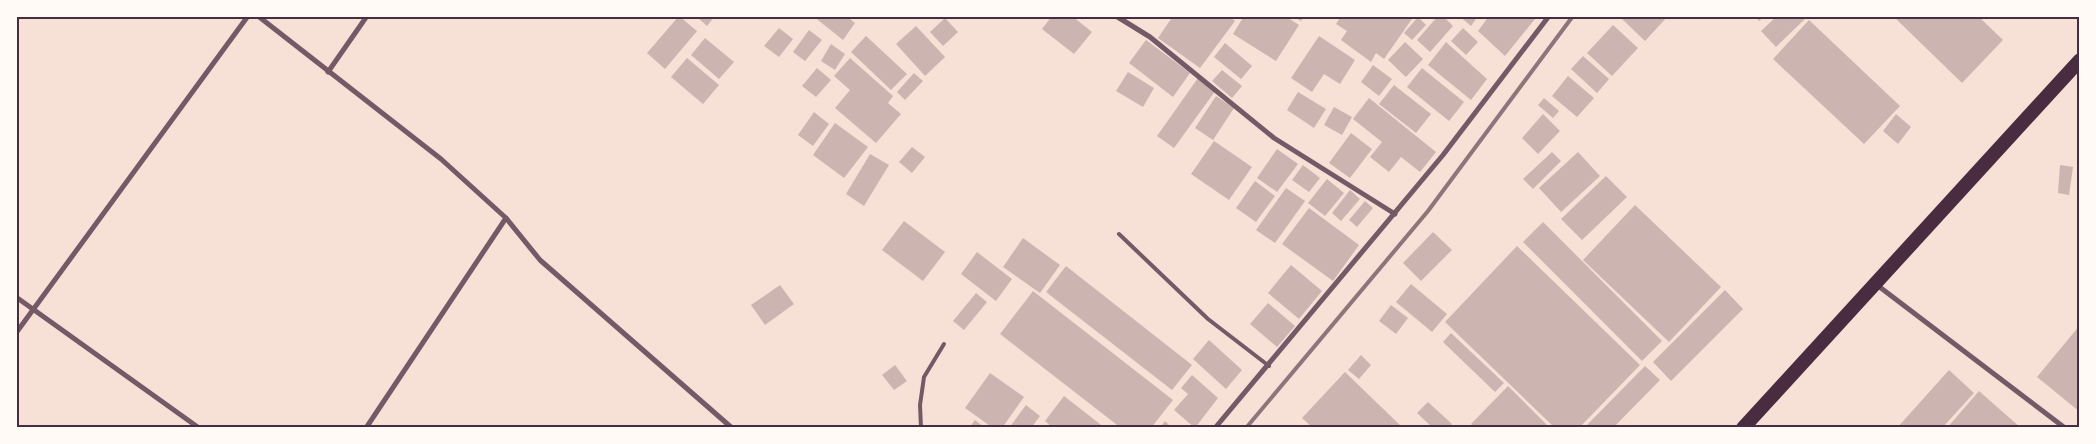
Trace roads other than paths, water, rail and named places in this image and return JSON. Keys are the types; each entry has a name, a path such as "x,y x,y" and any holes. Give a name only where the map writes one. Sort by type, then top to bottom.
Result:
{"highway":[{"path":"1743,428 2080,60"}],"street":[{"path":"16,333 248,16"},
{"path":"258,16 441,159 506,218 540,260 732,428"},
{"path":"328,72 367,16"},
{"path":"1116,16 1150,37 1274,138 1395,214"},
{"path":"1216,428 1443,155 1549,16"},
{"path":"366,428 506,218"},
{"path":"1874,283 2066,428"},
{"path":"16,297 199,428"}],"lane":[{"path":"1119,234 1208,319 1269,366"},
{"path":"921,428 920,405 924,378 944,344"}],"railway":[{"path":"1246,428 1428,211 1573,16"}]}
